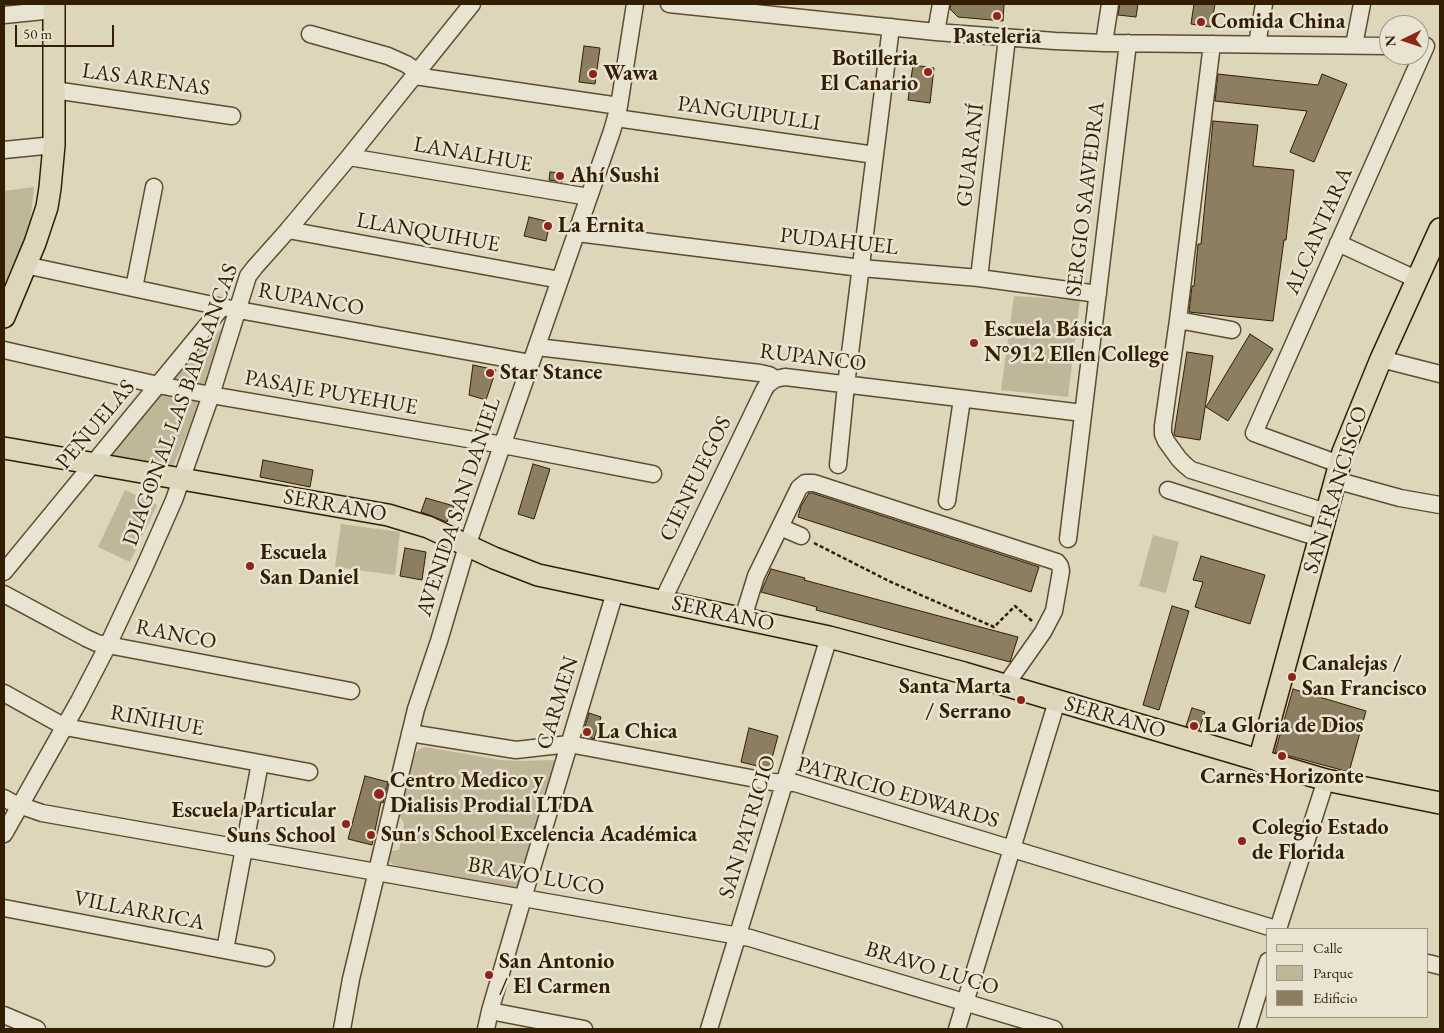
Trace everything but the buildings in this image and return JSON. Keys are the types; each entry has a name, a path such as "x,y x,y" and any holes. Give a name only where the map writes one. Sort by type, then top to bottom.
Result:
{"main road":[{"path":"5,310 35,243 47,207 54,144 54,7"},
{"name":"SAN FRANCISCO","path":"1259,761 1337,472 1350,433 1381,359 1418,280 1433,262 1440,230"},
{"name":"SERRANO","path":"4,448 388,515 428,527 467,546 538,575 829,637 921,661 1326,780 1440,803"}],"street":[{"name":"DIAGONAL LAS BARRANCAS","path":"4,834 65,727 108,645 159,533 181,479 211,395 230,309 248,276 349,157 472,4"},
{"name":"AVENIDA SAN DANIEL","path":"342,1029 351,979 416,709 439,641 467,546 618,112 636,4"},
{"path":"669,4 754,8 891,27 1007,38 1104,43 1379,46"},
{"path":"936,32 941,4"},
{"path":"1104,43 1110,4"},
{"path":"1257,44 1264,4"},
{"path":"1354,45 1362,4"},
{"path":"4,15 54,7"},
{"path":"838,465 846,385 891,27"},
{"name":"PANGUIPULLI","path":"310,34 388,56 406,64 417,74 618,112 875,155"},
{"name":"GUARANÍ","path":"978,278 1007,38"},
{"name":"SERGIO SAAVEDRA","path":"1068,539 1128,43"},
{"path":"1212,44 1163,434 1184,465 1192,470 1326,512"},
{"name":"ALCANTARA","path":"1337,472 1254,433 1419,65"},
{"name":"LAS ARENAS","path":"54,90 232,116"},
{"path":"4,150 54,144"},
{"name":"LANALHUE","path":"349,157 589,197"},
{"path":"134,288 154,187"},
{"name":"LLANQUIHUE","path":"288,230 560,280"},
{"name":"PUDAHUEL","path":"576,234 861,268 978,278 1098,294"},
{"path":"1338,243 1418,280"},
{"name":"RUPANCO","path":"25,265 230,309 531,363"},
{"name":"PEÑUELAS","path":"4,572 158,385 230,309"},
{"path":"1178,320 1232,330"},
{"name":"RUPANCO","path":"537,347 760,373 775,379 785,377 1083,414"},
{"name":"PASAJE PUYEHUE","path":"4,350 158,385 503,445 653,474"},
{"path":"1381,359 1440,374"},
{"name":"CIENFUEGOS","path":"662,602 764,390 775,379"},
{"path":"947,501 962,399"},
{"path":"1337,472 1400,498 1440,506"},
{"path":"743,618 756,576 799,488 805,483 810,482 1052,560 1060,566 1061,577 1054,612 1043,632 1006,686"},
{"path":"1168,490 1319,538"},
{"path":"780,527 802,536"},
{"name":"CARMEN","path":"486,1029 523,898 615,592"},
{"name":"RANCO","path":"4,594 86,638 108,645 351,691"},
{"name":"SAN PATRICIO","path":"709,1029 829,637"},
{"name":"RIÑIHUE","path":"4,693 65,727 309,772"},
{"path":"957,1029 1057,701"},
{"name":"PATRICIO EDWARDS","path":"410,733 516,750 569,744 772,782 795,783 1274,928"},
{"path":"225,950 260,763"},
{"path":"1277,928 1326,780"},
{"name":"BRAVO LUCO","path":"4,798 42,813 761,940 1054,1029"},
{"name":"VILLARRICA","path":"4,908 266,958"},
{"path":"1247,1029 1266,967"},
{"path":"490,1011 584,1029"},
{"path":"4,1014 37,1029"}],"path":[{"path":"802,536 891,582 994,627 1015,606 1043,632"}],"green space":[{"path":"34,187 30,226 4,286 4,191"},
{"path":"1014,296 1080,300 1068,397 1001,390"},
{"path":"231,319 205,389 169,381"},
{"path":"161,392 201,400 172,468 107,458"},
{"path":"125,490 157,505 130,562 98,547"},
{"path":"341,524 400,532 395,575 335,567"},
{"path":"1153,535 1179,542 1166,593 1139,586"},
{"path":"425,747 501,760 554,760 557,762 520,891 401,867 391,863 389,859 390,851 399,850 404,824 399,814 411,765 414,755 419,749"}],"place":[{"name":"Pasteleria","path":"997,16"},
{"name":"Comida China","path":"1201,22"},
{"name":"Botilleria El Canario","path":"928,72"},
{"name":"Wawa","path":"593,74"},
{"name":"Ahí Sushi","path":"560,176"},
{"name":"La Ernita","path":"548,226"},
{"name":"Escuela Básica N°912 Ellen College","path":"974,343"},
{"name":"Star Stance","path":"490,373"},
{"name":"Escuela San Daniel","path":"250,566"},
{"name":"Canalejas / San Francisco","path":"1292,677"},
{"name":"Santa Marta / Serrano","path":"1021,700"},
{"name":"La Gloria de Dios","path":"1194,726"},
{"name":"La Chica","path":"587,732"},
{"name":"Carnes Horizonte","path":"1282,756"},
{"name":"Centro Medico y Dialisis Prodial LTDA","path":"379,794"},
{"name":"Escuela Particular Suns School","path":"346,824"},
{"name":"Sun's School Excelencia Académica","path":"371,835"},
{"name":"Colegio Estado de Florida","path":"1242,841"},
{"name":"San Antonio / El Carmen","path":"489,975"}]}
